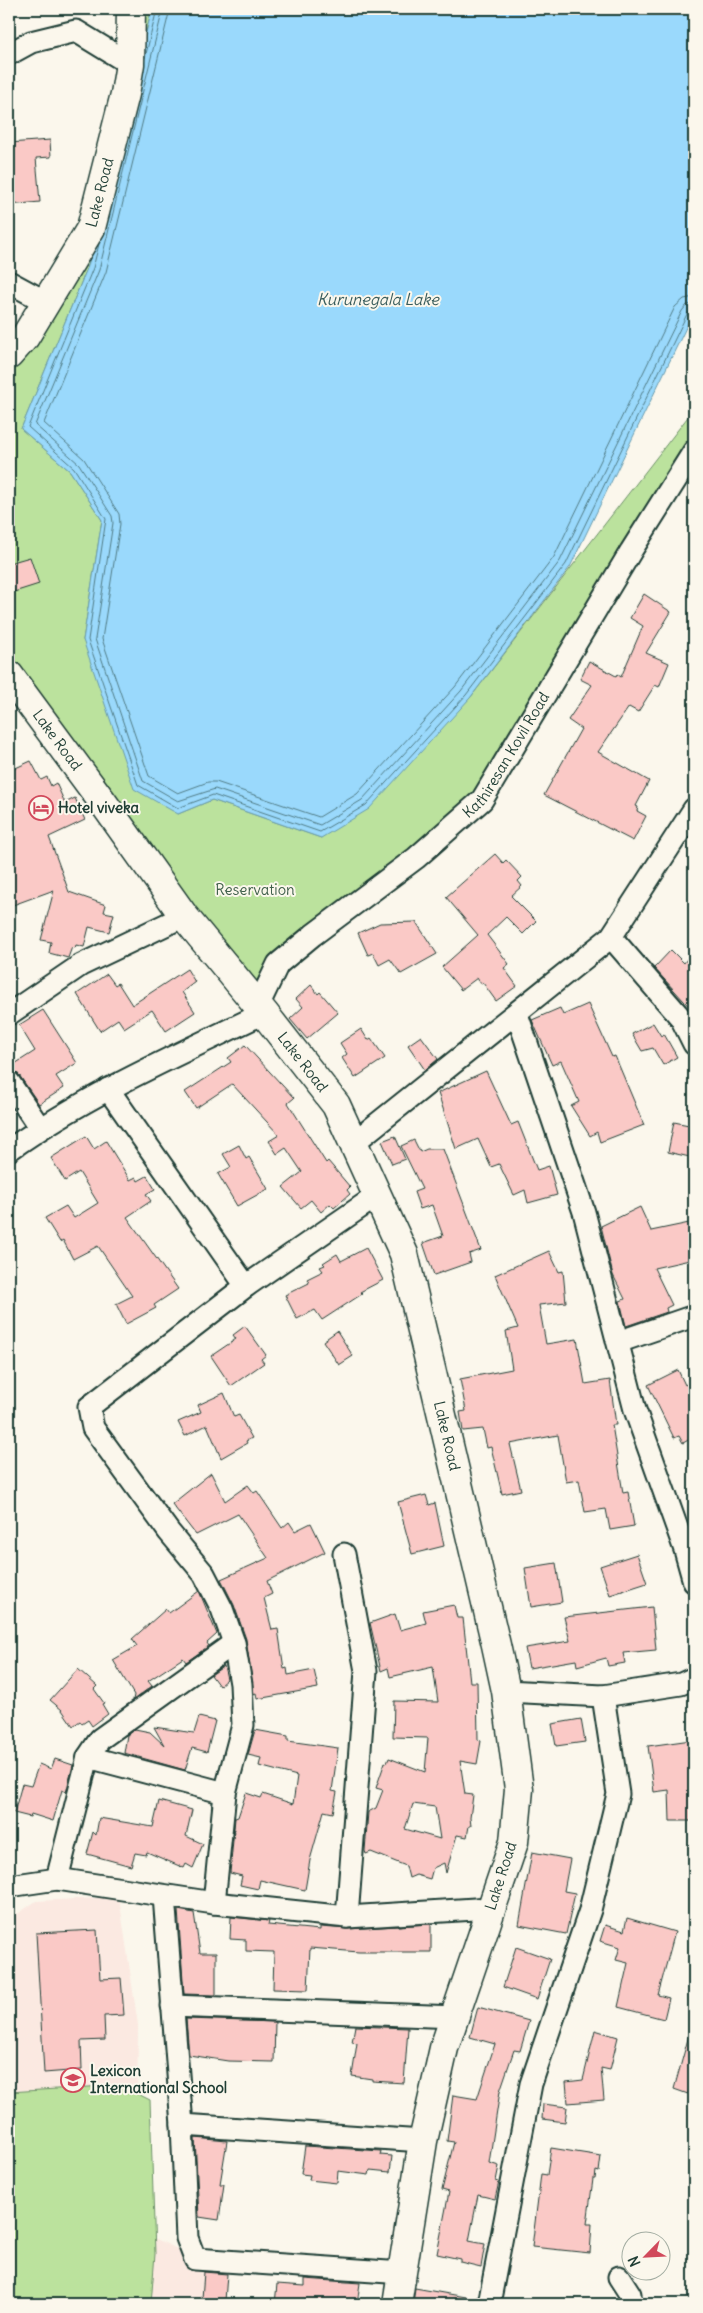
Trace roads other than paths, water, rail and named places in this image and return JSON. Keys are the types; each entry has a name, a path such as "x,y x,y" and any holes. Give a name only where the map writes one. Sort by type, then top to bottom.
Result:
{"main road":[{"name":"Lake Road","path":"9,355 25,337 91,228 125,94 130,64 131,9"},
{"name":"Lake Road","path":"9,675 184,916 261,1009 336,1105 352,1144 378,1195 404,1254 506,1691 519,1789 514,1842 444,2048 423,2141 397,2304"}],"street":[{"path":"9,53 31,42 76,31 130,64"},
{"path":"9,282 46,302"},
{"name":"Kathiresan Kovil Road","path":"261,1009 278,964 313,934 416,858 482,800 631,551 694,453"},
{"path":"352,1144 517,1014 611,936 694,809"},
{"path":"9,1014 81,965 184,916"},
{"path":"611,936 681,1018 694,1044"},
{"path":"9,1150 40,1128 108,1089 261,1009"},
{"path":"517,1014 584,1212 635,1410 685,1550 694,1582"},
{"path":"9,1082 40,1128"},
{"path":"108,1089 246,1286"},
{"path":"214,1903 225,1793 243,1725 241,1684 234,1642 222,1609 204,1574 169,1532 93,1428 89,1407 246,1286 378,1195"},
{"path":"618,1342 694,1316"},
{"path":"344,1554 366,1671 347,1917"},
{"path":"57,1879 88,1757 100,1739 234,1642"},
{"path":"506,1691 603,1696 681,1684 694,1678"},
{"path":"489,2304 531,2084 590,1910 618,1794 603,1696"},
{"path":"88,1757 225,1793"},
{"path":"9,1886 57,1879 214,1903 347,1917 491,1908"},
{"path":"164,1896 182,2125 187,2238 195,2259 403,2273"},
{"path":"172,2006 456,2017"},
{"path":"182,2125 423,2141"},
{"path":"619,2277 630,2294 631,2304"}],"water":[{"name":"Kurunegala Lake","path":"152,9 694,9 694,311 570,567 470,698 369,809 321,838 212,800 178,814 134,789 83,640 102,520 70,471 21,429 88,266"}],"place":[{"name":"Hotel viveka","path":"41,808"},
{"name":"Lexicon International School","path":"73,2080"}],"park label":[{"name":"Reservation","path":"255,890"}]}
